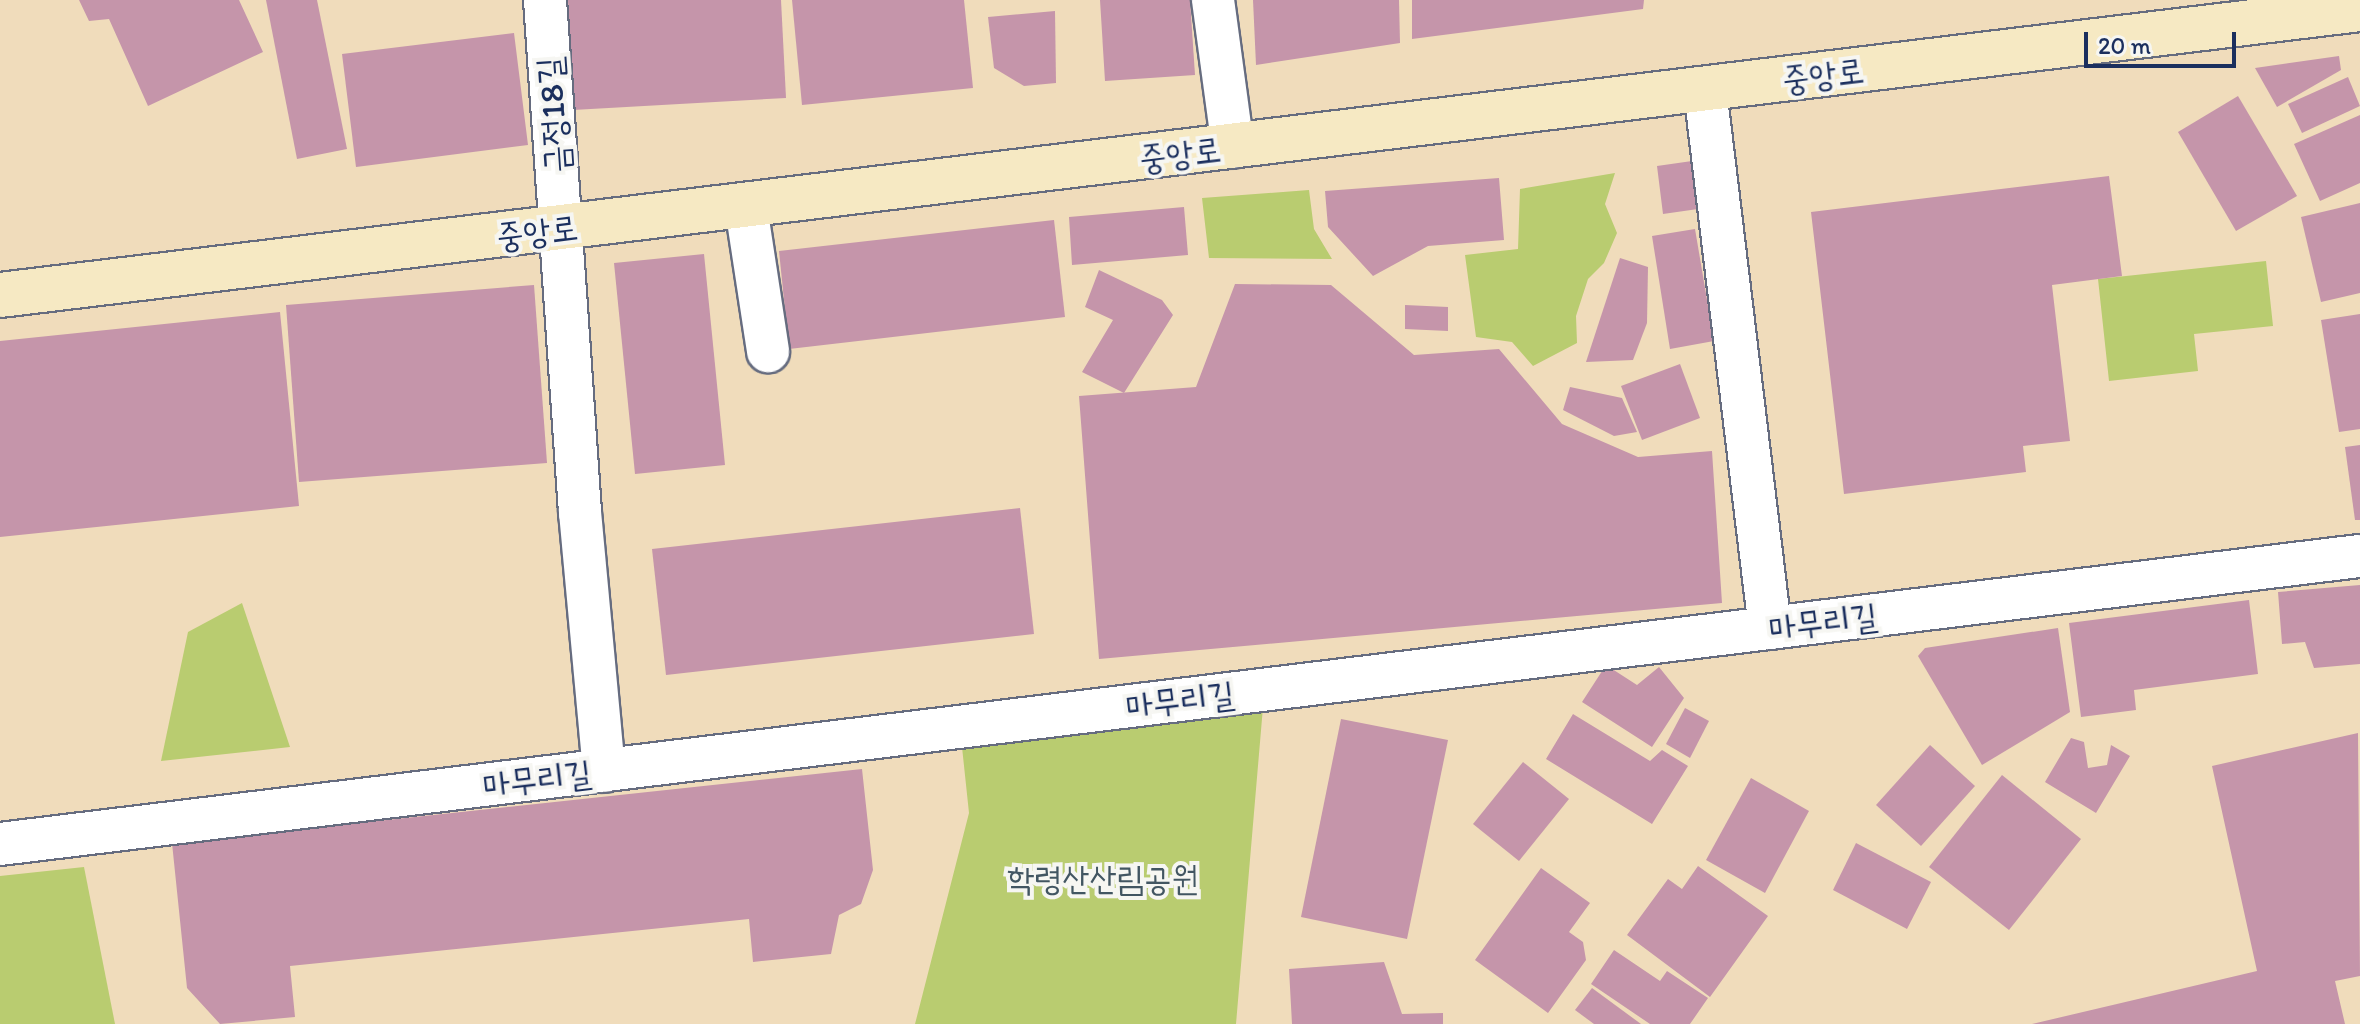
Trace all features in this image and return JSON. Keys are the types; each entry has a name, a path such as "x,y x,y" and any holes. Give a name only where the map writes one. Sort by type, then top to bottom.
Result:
{"main road":[{"name":"중앙로","path":"0,295 561,230 2360,9"}],"street":[{"name":"금정18길","path":"545,0 604,771"},
{"path":"1213,0 1233,147"},
{"path":"1705,90 1770,628"},
{"path":"746,207 768,351"},
{"name":"마무리길","path":"0,844 2360,556"}],"green space":[{"path":"1615,173 1605,204 1617,233 1604,263 1588,279 1576,316 1577,343 1533,366 1512,342 1476,337 1465,255 1518,249 1520,189"},
{"path":"1309,190 1314,229 1332,259 1209,258 1202,198"},
{"path":"2266,261 2273,326 2194,334 2198,371 2109,381 2098,279"},
{"path":"242,603 290,747 161,761 188,632"},
{"name":"학령산산림공원","path":"1263,707 1236,1024 915,1024 969,813 962,747"},
{"path":"84,867 115,1024 0,1024 0,876"}],"building":[{"path":"79,0 239,0 263,52 148,106 109,19 89,21"},
{"path":"266,0 317,0 347,149 297,159"},
{"path":"568,0 781,0 786,98 573,110"},
{"path":"792,0 964,0 973,88 802,105"},
{"path":"1100,0 1190,0 1195,75 1105,81"},
{"path":"1253,0 1399,0 1400,43 1256,65"},
{"path":"1412,0 1644,0 1643,9 1412,39"},
{"path":"1055,11 1056,83 1024,86 994,68 988,17"},
{"path":"514,33 528,145 356,167 342,54"},
{"path":"2339,56 2341,70 2277,107 2255,68"},
{"path":"2348,77 2360,106 2302,133 2288,104"},
{"path":"2238,96 2297,196 2236,231 2178,132"},
{"path":"2360,115 2360,183 2320,201 2294,144"},
{"path":"1692,161 1698,209 1663,214 1657,166"},
{"path":"2109,176 2122,276 2052,285 2070,441 2023,446 2026,472 1844,494 1811,212"},
{"path":"1499,178 1504,240 1428,246 1373,276 1328,227 1325,191"},
{"path":"2360,203 2360,293 2321,302 2301,217"},
{"path":"1184,207 1188,255 1072,265 1069,217"},
{"path":"1054,220 1065,317 789,349 779,251"},
{"path":"1695,229 1714,341 1670,349 1652,236"},
{"path":"704,254 725,465 635,474 614,263"},
{"path":"1620,258 1648,267 1647,323 1633,360 1586,362"},
{"path":"1099,270 1162,300 1173,315 1124,393 1082,372 1113,320 1085,307"},
{"path":"1235,284 1331,285 1414,355 1499,349 1562,424 1638,457 1712,451 1722,603 1099,659 1079,396 1196,387"},
{"path":"534,285 547,463 299,482 286,305"},
{"path":"1405,305 1448,307 1448,331 1405,329"},
{"path":"280,312 299,506 0,537 0,341"},
{"path":"2360,314 2360,429 2339,432 2321,320"},
{"path":"1680,364 1700,418 1642,440 1621,386"},
{"path":"1570,387 1622,398 1637,432 1614,436 1563,410"},
{"path":"2360,445 2360,520 2355,520 2345,447"},
{"path":"1020,508 1034,634 666,675 652,549"},
{"path":"2360,585 2360,664 2314,668 2305,642 2282,644 2278,592"},
{"path":"2249,600 2258,674 2134,690 2136,710 2081,717 2069,623"},
{"path":"2058,628 2070,712 1982,765 1918,656 1925,648"},
{"path":"1606,665 1637,685 1659,667 1684,698 1652,747 1582,702"},
{"path":"1685,708 1709,721 1690,758 1666,744"},
{"path":"1573,714 1650,761 1662,750 1688,766 1652,824 1546,759"},
{"path":"1341,719 1448,740 1407,939 1301,917"},
{"path":"2358,733 2360,976 2335,981 2345,1024 2032,1024 2257,971 2212,766"},
{"path":"2071,738 2084,742 2088,768 2107,765 2111,745 2130,756 2096,813 2045,782"},
{"path":"1930,745 1975,786 1921,846 1876,805"},
{"path":"1523,762 1569,799 1519,861 1473,824"},
{"path":"862,769 873,870 861,904 839,915 831,954 753,962 749,919 290,966 295,1017 220,1024 187,988 172,843"},
{"path":"2002,775 2081,839 2009,930 1929,867"},
{"path":"1751,778 1809,811 1765,893 1706,860"},
{"path":"1856,843 1931,882 1907,929 1833,890"},
{"path":"1698,866 1768,916 1710,997 1627,935 1668,879 1682,889"},
{"path":"1541,868 1590,903 1569,932 1583,942 1586,960 1548,1013 1475,960"},
{"path":"1614,950 1660,981 1667,971 1708,998 1690,1024 1650,1024 1591,984"},
{"path":"1384,962 1402,1014 1443,1013 1443,1024 1292,1024 1289,969"},
{"path":"1592,988 1641,1024 1594,1024 1575,1010"}]}
